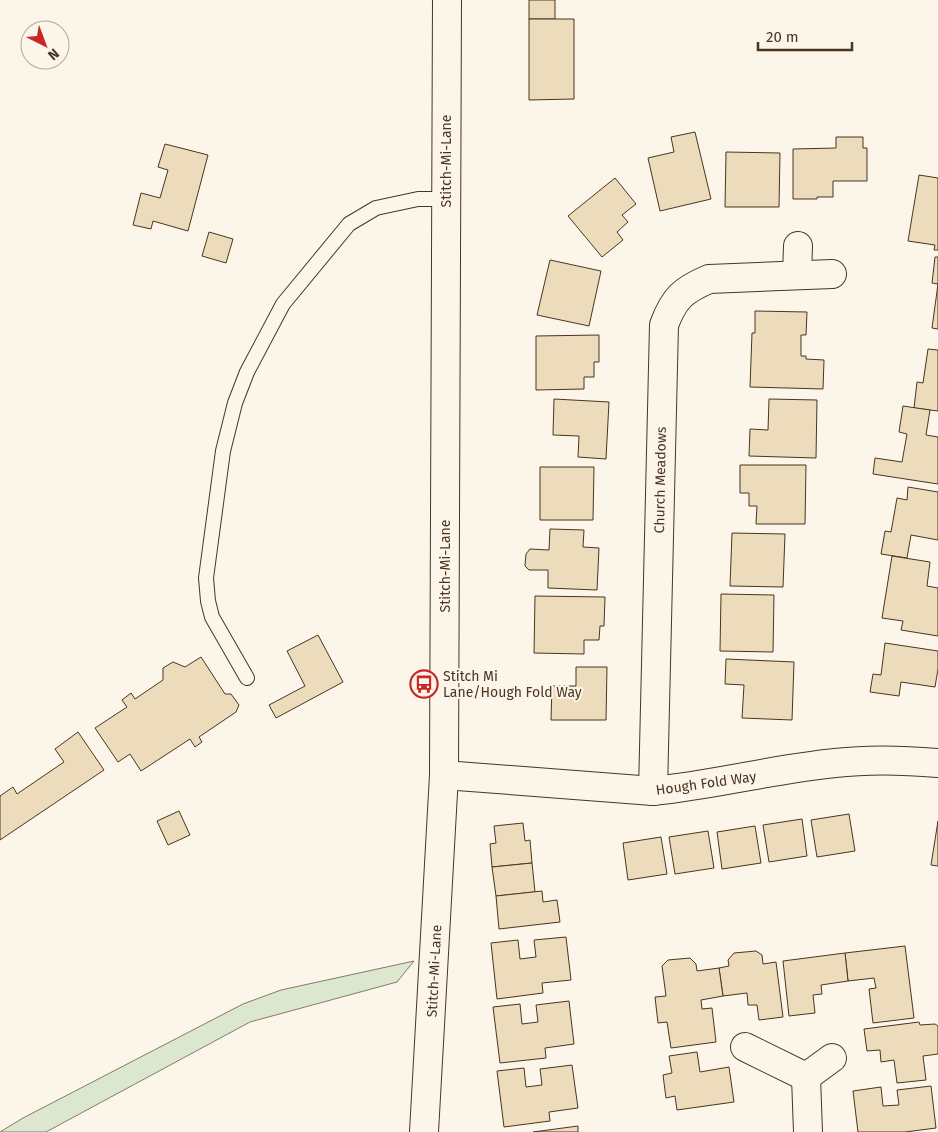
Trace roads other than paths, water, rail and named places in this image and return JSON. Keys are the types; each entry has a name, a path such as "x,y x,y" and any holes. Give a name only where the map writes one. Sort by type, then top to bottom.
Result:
{"street":[{"name":"Stitch-Mi-Lane","path":"424,1132 444,775 447,0"},
{"path":"797,275 798,246"},
{"name":"Church Meadows","path":"654,791 664,325 670,310 679,296 692,286 709,279 832,274"},
{"name":"Hough Fold Way","path":"444,775 654,791 684,788 833,763 880,760 938,763"},
{"path":"745,1047 806,1078"},
{"path":"806,1078 832,1058"},
{"path":"806,1078 808,1132"}],"lane":[{"path":"247,678 212,617 208,601 206,578 223,452 235,403 247,372 282,304 348,224 376,208 418,199 446,199"}],"place":[{"name":"Stitch Mi Lane/Hough Fold Way","path":"424,684"}]}
